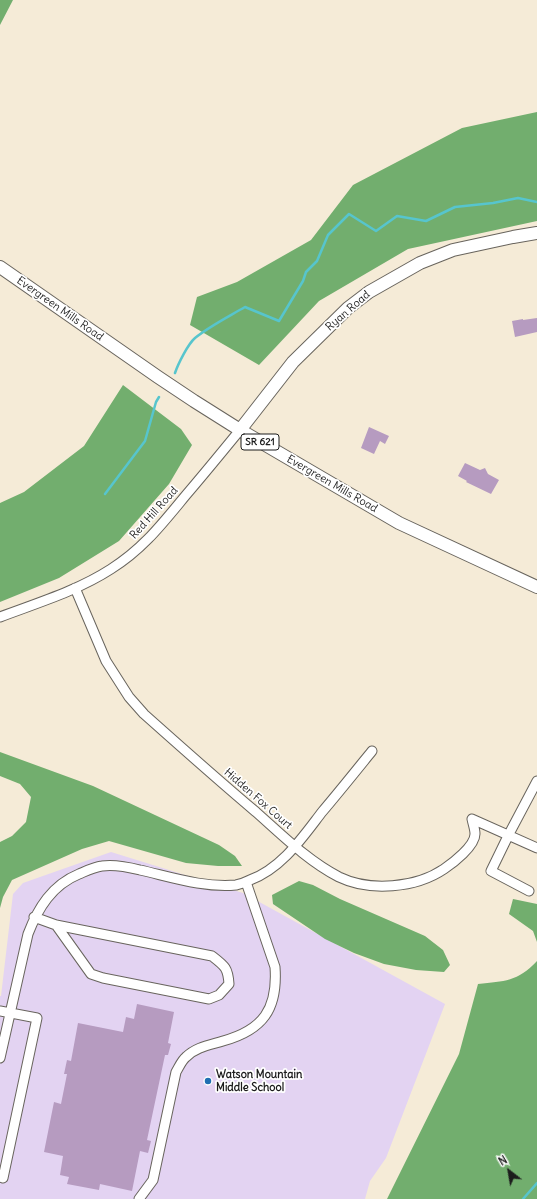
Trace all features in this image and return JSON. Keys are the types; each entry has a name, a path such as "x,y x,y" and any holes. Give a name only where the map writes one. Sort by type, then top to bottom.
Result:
{"main road":[{"name":"Ryan Road","path":"240,430 293,362 348,308 369,292 420,263 453,250 537,233"},
{"name":"Evergreen Mills Road","path":"0,267 158,377 240,430 399,523 537,587"}],"street":[{"name":"Red Hill Road","path":"0,617 75,588 112,568 129,556 146,542 240,430"},
{"name":"Hidden Fox Court","path":"75,588 106,661 125,691 139,709 295,847 324,868 340,877 358,883 396,886 428,877 443,870 458,859 469,847 475,835 472,819 509,834"},
{"path":"0,1058 28,934 34,917 57,886 69,878 101,866 120,866 199,883 216,885 237,885 246,882 267,872 295,847 372,751"},
{"path":"529,891 491,871 537,781"},
{"path":"509,834 537,848"},
{"path":"139,1199 153,1180 176,1072 186,1057 202,1047 237,1037 253,1029 266,1014 274,997 276,982 275,967 246,882"},
{"path":"34,917 56,926 212,956 224,965 228,972 229,984 219,995 208,999 103,978 91,974 56,926"},
{"path":"0,1011 37,1018 3,1178 0,1177"}],"shaded area":[{"name":"Watson Mountain Middle School","path":"111,852 243,893 445,1004 386,1158 370,1181 365,1199 0,1199 0,996 13,894 23,883"}],"green space":[{"path":"0,0 13,0 0,25"},
{"path":"537,112 537,221 408,249 319,301 259,365 190,325 197,297 237,282 311,240 353,185 462,128"},
{"path":"123,385 181,429 192,445 169,484 119,541 59,578 0,602 0,503 24,492 84,446"},
{"path":"0,752 93,786 219,845 235,856 242,866 218,866 186,863 109,841 82,849 12,880 3,897 0,908 0,842 12,836 26,822 31,797 20,784 0,776"},
{"path":"299,881 313,885 340,899 425,936 443,950 450,965 444,972 416,970 384,964 354,953 325,939 273,904 272,895"},
{"path":"513,899 537,904 537,942 533,931 509,914"},
{"path":"537,961 537,1199 387,1199 459,1054 478,984 503,981 517,977"}],"building":[{"path":"537,318 537,332 515,337 512,321"},
{"path":"369,427 389,436 385,444 380,441 374,454 361,448"},
{"path":"465,463 480,470 485,468 488,474 499,480 491,494 466,482 467,481 458,476"},
{"path":"137,1004 174,1012 168,1043 171,1044 168,1055 165,1055 147,1140 151,1141 148,1153 140,1151 132,1191 100,1184 99,1190 67,1184 69,1177 60,1175 63,1156 44,1152 54,1102 61,1104 67,1074 64,1074 67,1060 71,1061 78,1023 123,1032 126,1017 134,1019"}],"waterway":[{"path":"175,373 189,345 195,338 245,307 279,321 303,281 306,272 317,261 328,235 349,214 376,231 397,216 426,221 455,207 493,203 518,198 537,202"},
{"path":"105,494 145,441 156,402 159,397"},
{"path":"523,1199 537,1183"}],"place":[{"name":"Watson Mountain Middle School","path":"208,1081"}]}
